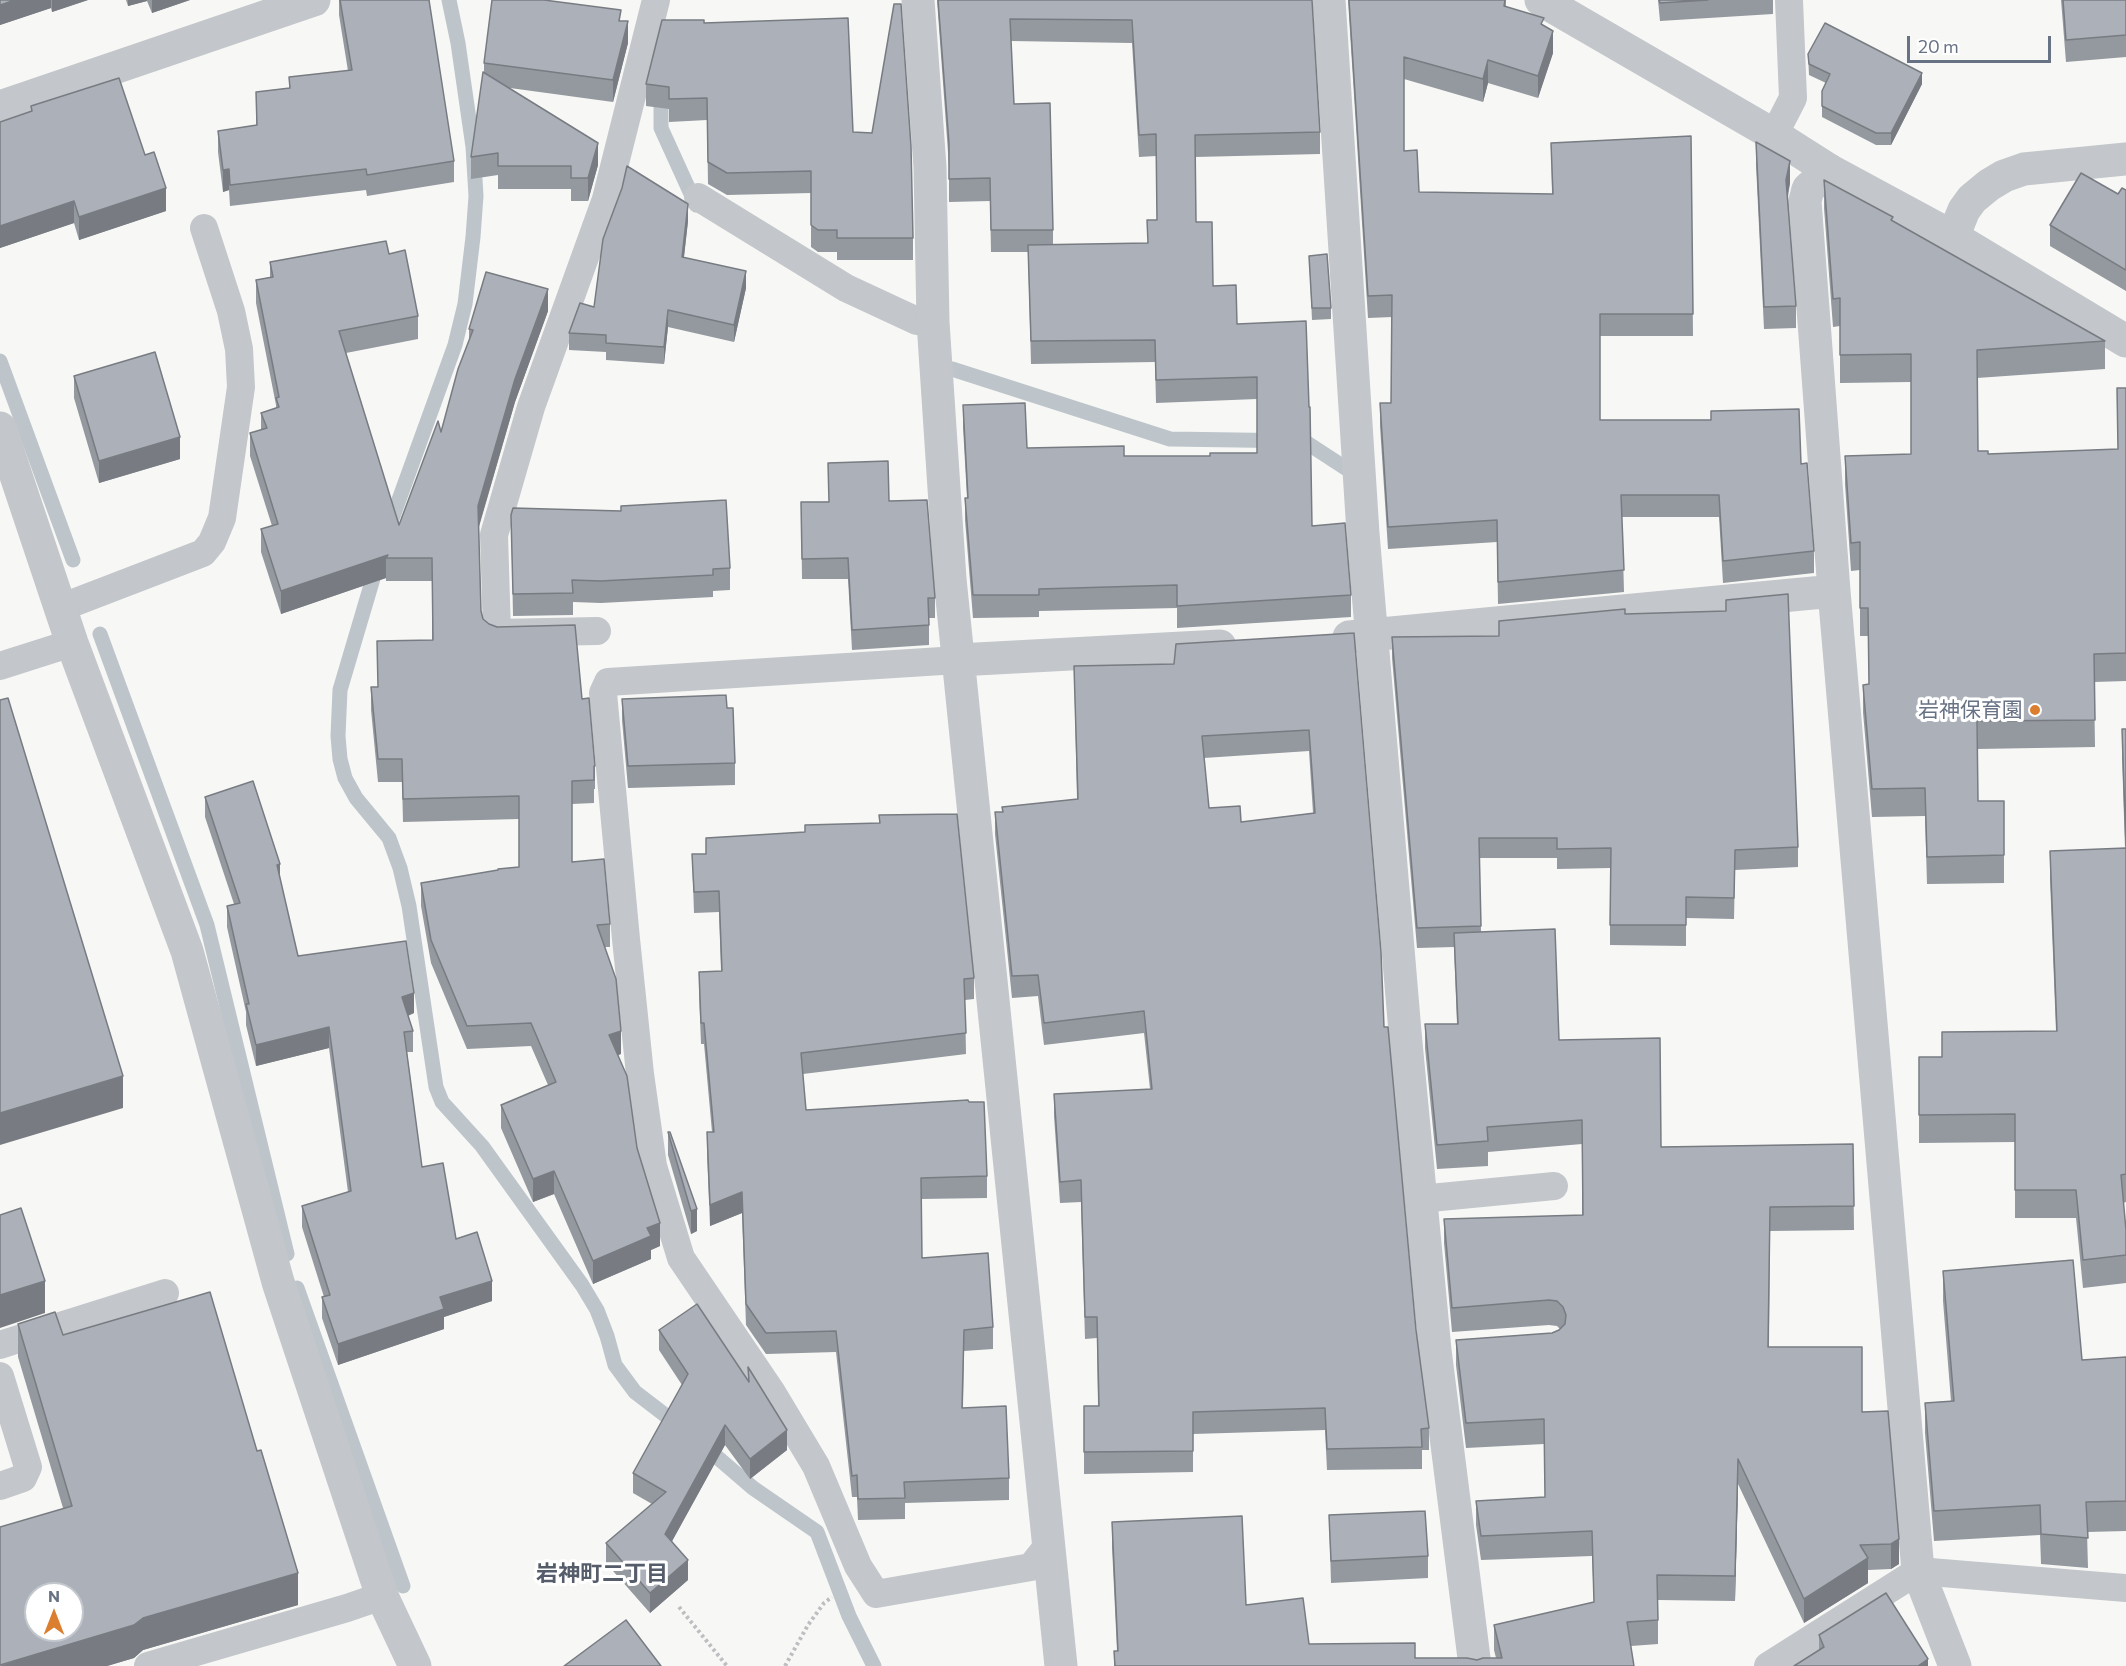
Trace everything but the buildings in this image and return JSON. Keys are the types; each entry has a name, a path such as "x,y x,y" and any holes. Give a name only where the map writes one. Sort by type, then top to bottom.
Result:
{"street":[{"path":"0,107 264,8 314,0"},
{"path":"918,0 930,167 933,322 950,568 1047,1547 1061,1666"},
{"path":"1329,0 1372,635 1420,1199 1446,1349 1475,1666"},
{"path":"1542,0 1774,135 1829,170 1953,237 2126,341"},
{"path":"1953,237 1964,210 1972,199 2004,176 2024,170 2126,159"},
{"path":"1829,170 1808,189 1805,201 1834,591 1918,1571 1955,1666"},
{"path":"0,428 72,643 187,951 278,1282 382,1596 415,1666"},
{"path":"1314,639 1834,591"},
{"path":"958,660 1245,644"}],"lane":[{"path":"597,631 497,633 494,534 531,407 606,199 656,0"},
{"path":"1774,135 1793,98 1789,0"},
{"path":"698,197 846,288 917,321 933,322"},
{"path":"60,608 203,553 212,542 222,518 242,387 239,349 231,311 204,228"},
{"path":"0,666 72,643"},
{"path":"958,660 608,682 603,693 626,939 640,1074 653,1166 681,1258 771,1391 811,1457 858,1566 876,1594 1031,1567 1047,1547"},
{"path":"1420,1199 1554,1186"},
{"path":"0,1345 165,1293"},
{"path":"0,1376 28,1467 22,1478 0,1486"},
{"path":"1768,1666 1918,1571 2126,1588"},
{"path":"148,1666 382,1596"}],"path":[{"path":"785,1666 808,1625 831,1597"},
{"path":"679,1606 727,1666"}],"waterway":[{"path":"388,530 455,345 465,304 473,237 476,196 473,147 458,43 449,0"},
{"path":"661,90 661,128 696,205"},
{"path":"0,361 73,560"},
{"path":"952,369 1170,439 1304,441 1350,471 1352,483"},
{"path":"377,565 340,690 338,736 340,759 345,778 356,798 389,838 400,868 409,906 436,1087 442,1102 482,1146 582,1285 597,1310 615,1365 635,1392 682,1428"},
{"path":"100,634 207,925 287,1254"},
{"path":"297,1288 403,1586"},
{"path":"703,1445 753,1488 817,1532 849,1616 874,1666"}],"place":[{"name":"岩神保育園","path":"2035,710"}],"district":[{"name":"岩神町二丁目","path":"602,1574"}]}
